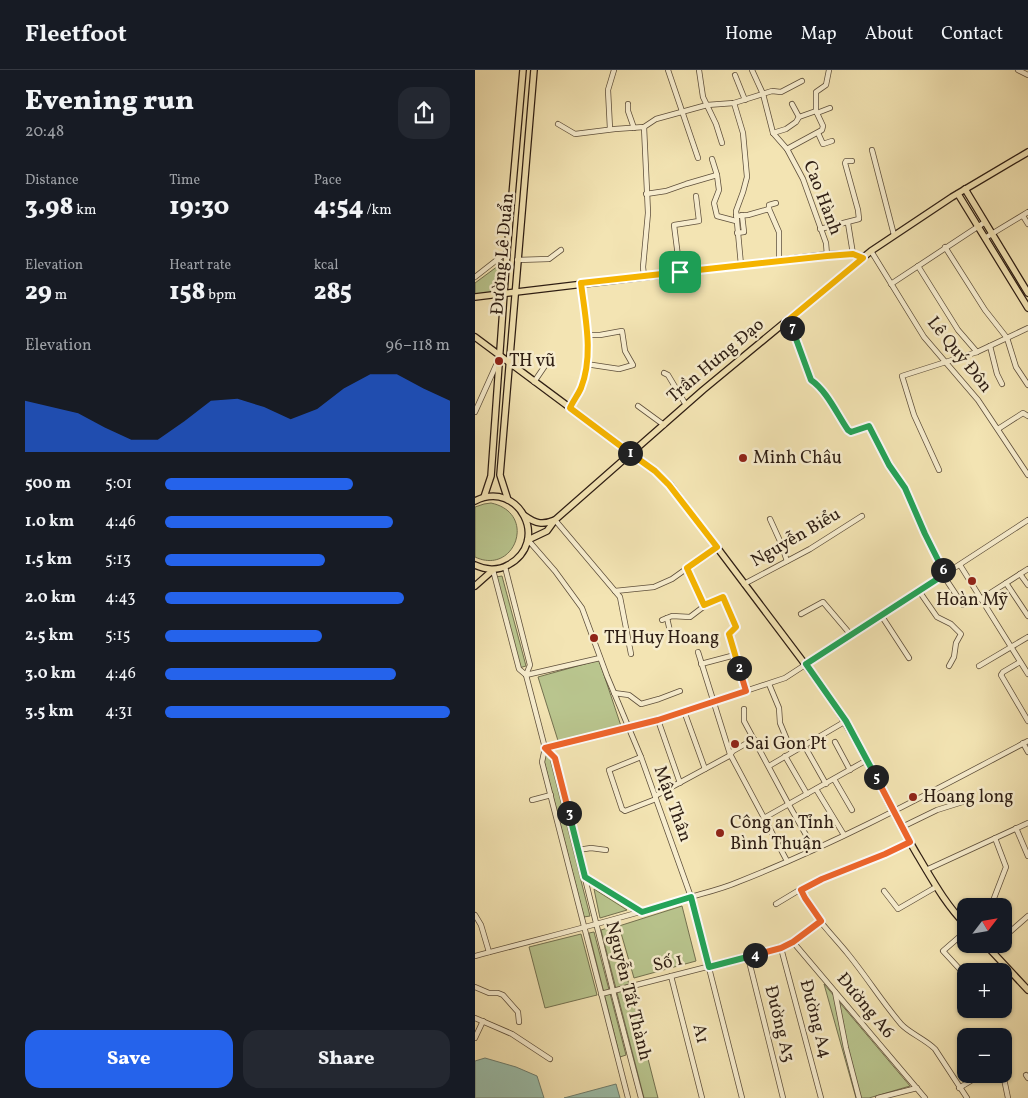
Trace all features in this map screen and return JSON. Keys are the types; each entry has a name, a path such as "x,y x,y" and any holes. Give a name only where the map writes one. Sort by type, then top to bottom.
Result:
{"main road":[{"name":"Đường Lê Duẩn","path":"485,497 491,476 507,252 523,70"},
{"name":"Đường Lê Duẩn","path":"508,500 501,475 533,70"},
{"name":"Trần Hưng Đạo","path":"528,540 547,530 555,520 686,405 871,251 957,194 1028,152"},
{"path":"965,189 1028,293"},
{"path":"957,194 1028,308"},
{"path":"475,297 581,283 827,256 853,254 863,258"},
{"path":"475,338 655,471 669,485 806,664 846,721 902,828 936,887 957,915"},
{"path":"475,501 494,496 515,504 525,516 537,523 548,523 555,520"},
{"path":"475,586 493,570 505,567 516,561 524,552 529,528 525,516"},
{"path":"475,565 493,570"},
{"path":"993,953 1028,990"}],"street":[{"path":"610,129 608,90 614,70"},
{"path":"668,70 698,158"},
{"path":"699,70 700,87 722,143"},
{"name":"Cao Hành","path":"752,70 763,94 773,133 787,149 803,179 825,243 827,256"},
{"path":"787,149 819,133 823,129 817,112 816,92 826,85 829,70"},
{"path":"1018,70 1028,75"},
{"path":"735,75 745,100"},
{"path":"558,124 575,134 644,127 655,120 681,112 707,106 734,103 775,91 781,92 802,80"},
{"path":"734,103 743,133 747,177 735,211 741,265"},
{"path":"628,104 628,111 634,128"},
{"path":"792,104 799,117"},
{"path":"773,133 792,125 799,117 830,108"},
{"path":"644,127 648,213 643,266 644,276"},
{"path":"819,133 823,144 832,141"},
{"path":"872,150 894,235"},
{"path":"712,159 719,190 714,203 717,216 736,219 742,215 769,209"},
{"path":"820,229 860,218 845,163 846,161 851,161"},
{"path":"646,194 667,191 717,175"},
{"path":"680,272 674,225 699,221 696,196"},
{"path":"776,203 769,205 769,209 779,232 779,261"},
{"path":"985,238 1028,212"},
{"path":"737,233 745,232 742,215"},
{"path":"1023,216 1028,224"},
{"path":"848,222 853,254"},
{"path":"891,284 985,222"},
{"path":"945,247 985,310 1007,338 1016,367 1028,384"},
{"path":"517,260 549,259 561,250"},
{"name":"Lê Quý Đôn","path":"871,251 928,344 969,388 1028,475"},
{"path":"475,277 507,252"},
{"path":"918,266 958,330 977,352"},
{"path":"570,408 581,386 586,364 588,334 581,283"},
{"path":"786,322 793,329 811,380 817,384 848,430 851,432 869,426 889,465 905,488 928,540 963,605 1006,583 1028,569"},
{"path":"939,470 914,415 902,376 977,352 1028,328"},
{"path":"586,364 619,369 633,365 625,351 622,331 600,335 588,334"},
{"path":"990,346 997,374 1002,384"},
{"path":"475,412 500,357"},
{"path":"534,382 551,357"},
{"path":"665,373 686,405"},
{"path":"638,406 664,425"},
{"path":"998,429 1023,413 1028,416"},
{"name":"Nguyễn Biểu","path":"744,584 810,550 862,516"},
{"path":"770,519 787,562"},
{"path":"555,520 620,597 631,654"},
{"path":"545,748 658,720 769,684 790,675 1026,522 1028,528"},
{"name":"Mậu Thân","path":"528,540 555,571 582,608 600,658 641,757 691,897 742,1098"},
{"path":"615,591 654,587 672,579 717,547"},
{"path":"960,565 1028,674"},
{"name":"Nguyễn Tất Thành","path":"505,567 530,665 526,676"},
{"path":"687,568 704,605"},
{"name":"Nguyễn Tất Thành","path":"493,570 519,669 526,676 545,748 542,762 628,1098"},
{"path":"1020,574 1028,585"},
{"path":"1006,583 1028,616"},
{"path":"919,591 937,617 951,624 961,634 956,643 954,657 949,666"},
{"path":"672,640 664,619 672,616 690,617 704,605 723,597 736,627 729,634 746,691"},
{"path":"801,614 823,602 851,635"},
{"path":"881,615 909,658"},
{"path":"979,666 1028,637"},
{"path":"697,652 730,754 787,861"},
{"path":"701,664 735,654"},
{"path":"526,676 600,658"},
{"path":"1028,661 1003,672 1001,675 1028,721"},
{"path":"769,684 779,708 780,723 792,752"},
{"path":"614,693 626,693 641,704 680,691"},
{"path":"744,709 743,719 814,849"},
{"path":"684,711 705,769"},
{"path":"658,720 680,783"},
{"path":"769,766 846,721"},
{"path":"641,757 609,770 622,809 625,810 655,797 754,739"},
{"path":"835,742 850,770"},
{"path":"475,956 597,925 737,882 893,812 1025,742 1028,752"},
{"path":"804,745 826,784"},
{"name":"Nguyễn Tất Thành","path":"545,748 555,758 641,1098"},
{"path":"785,756 807,794"},
{"path":"764,818 867,760"},
{"path":"834,779 852,810"},
{"path":"817,789 844,835"},
{"path":"532,800 551,795"},
{"path":"902,828 937,810 973,799"},
{"path":"926,870 1028,823"},
{"path":"1016,828 1028,856"},
{"path":"994,898 1006,867 995,838"},
{"path":"776,904 822,879 910,842"},
{"path":"578,850 591,848 606,850"},
{"path":"585,877 642,912"},
{"path":"884,891 898,910 936,887"},
{"path":"801,890 821,921 901,1024 928,1043 943,1059 959,1088 967,1098"},
{"path":"475,915 481,925 489,952"},
{"path":"1013,930 1028,916"},
{"name":"Số 1","path":"601,994 781,948 793,942 821,921"},
{"path":"957,939 943,951 957,966"},
{"name":"Đường A6","path":"793,942 925,1098"},
{"name":"Đường A4","path":"781,948 821,1098"},
{"name":"Đường A3","path":"748,957 783,1098"},
{"name":"A1","path":"671,976 701,1098"},
{"path":"475,987 483,991 503,995 519,1012 519,1022"},
{"path":"835,991 846,1048 859,1098"},
{"path":"475,1018 512,1034 550,1059"},
{"path":"475,1038 483,1021"},
{"path":"620,1067 632,1064"},
{"path":"959,1088 967,1083"},
{"path":"1005,1083 1008,1098"},
{"path":"879,1098 897,1096 917,1088"}],"green space":[{"path":"502,263 502,289 475,295 475,283"},
{"path":"491,503 505,509 514,518 517,529 516,541 510,551 501,558 489,561 475,557 475,507"},
{"path":"502,576 526,666 519,668 496,577"},
{"path":"599,660 622,729 560,747 538,677"},
{"path":"549,755 590,916 584,917 543,757"},
{"path":"594,889 627,910 600,918"},
{"path":"682,906 696,961 634,978 619,926"},
{"path":"614,926 658,1098 644,1098 601,930"},
{"path":"594,932 626,1055 620,1057 589,933"},
{"path":"581,934 597,995 545,1008 529,947"},
{"path":"824,984 910,1086 869,1098 856,1098"}],"shaded area":[{"path":"485,1058 516,1067 537,1076 544,1098 475,1098 475,1061"},
{"path":"616,1084 620,1098 564,1098"}],"place":[{"name":"TH vũ","path":"499,361"},
{"name":"Minh Châu","path":"743,458"},
{"name":"Hoàn Mỹ","path":"972,581"},
{"name":"TH Huy Hoang","path":"594,638"},
{"name":"Sai Gon Pt","path":"735,744"},
{"name":"Hoang long","path":"913,797"},
{"name":"Công an Tỉnh Bình Thuận","path":"720,833"}],"route":[{"path":"853,254 858,254 863,258 786,322 793,329 811,380 817,384 848,430 851,432 869,426 889,465 905,488 945,574 806,664 846,721 910,842 822,879 801,890 821,921 793,942 781,948 709,967 691,897 642,912 585,877 555,758 545,748 658,720 746,691 729,634 736,627 723,597 704,605 687,568 717,547 669,485 655,471 570,408 581,386 586,367 588,334 581,283 680,272 853,254"}]}
